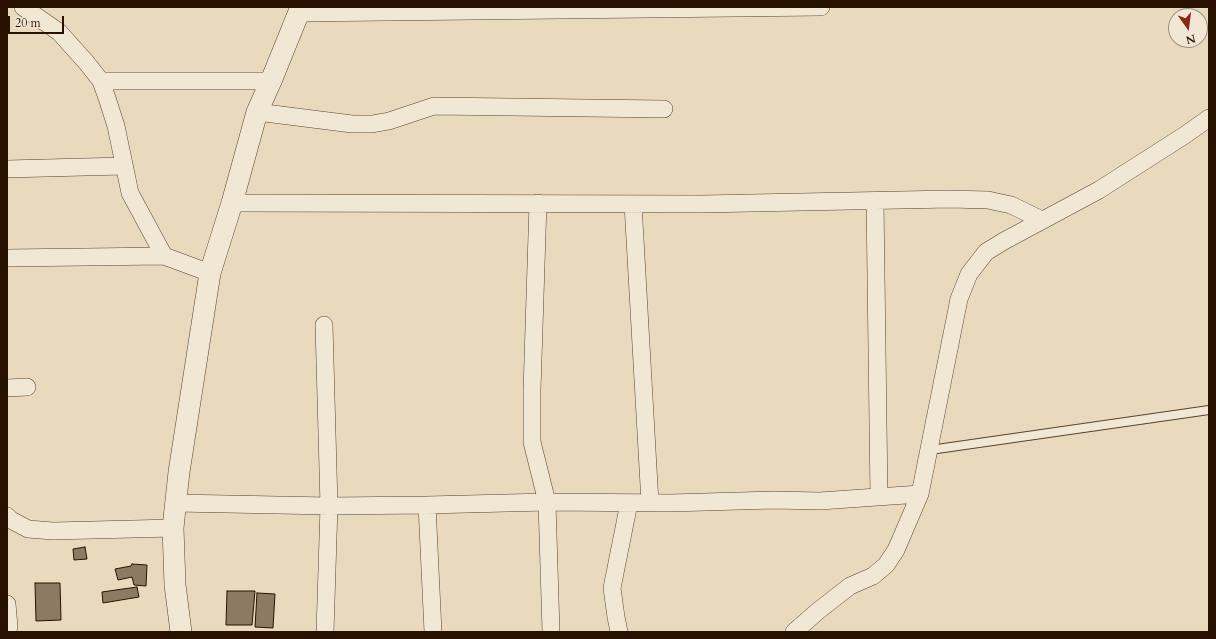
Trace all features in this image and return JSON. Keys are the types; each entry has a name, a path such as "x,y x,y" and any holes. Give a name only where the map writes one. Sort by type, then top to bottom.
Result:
{"street":[{"path":"23,7 59,32 101,81 116,126 123,166 130,193 164,256"},
{"path":"181,632 175,585 173,528 179,472 210,273 232,202 257,112 300,10 821,7"},
{"path":"101,81 271,81"},
{"path":"257,112 352,124 372,124 389,121 434,106 664,109"},
{"path":"794,632 850,586 873,576 886,565 896,550 920,494 959,299 969,274 986,252 1099,190 1186,135 1209,118"},
{"path":"7,169 123,166"},
{"path":"232,202 702,204 988,200 1011,205 1042,220"},
{"path":"875,201 880,496"},
{"path":"538,204 532,390 532,442 547,502 551,632"},
{"path":"633,204 650,503"},
{"path":"7,258 164,256 210,273"},
{"path":"324,325 329,506 325,632"},
{"path":"7,388 27,388"},
{"path":"176,503 329,506 547,502 650,503 774,500 820,501 920,494"},
{"path":"619,632 612,588 629,503"},
{"path":"427,505 433,632"},
{"path":"7,516 10,520 28,528 52,531 173,528"},
{"path":"7,604 9,626"}],"lane":[{"path":"930,450 1209,410"}],"building":[{"path":"85,547 87,559 74,560 73,549"},
{"path":"132,564 147,565 146,586 134,585 132,577 118,580 115,569 131,566"},
{"path":"35,583 60,583 61,620 36,621"},
{"path":"137,587 139,597 103,603 102,592"},
{"path":"227,591 255,591 252,625 226,625"},
{"path":"257,593 275,594 273,628 255,627"}]}
